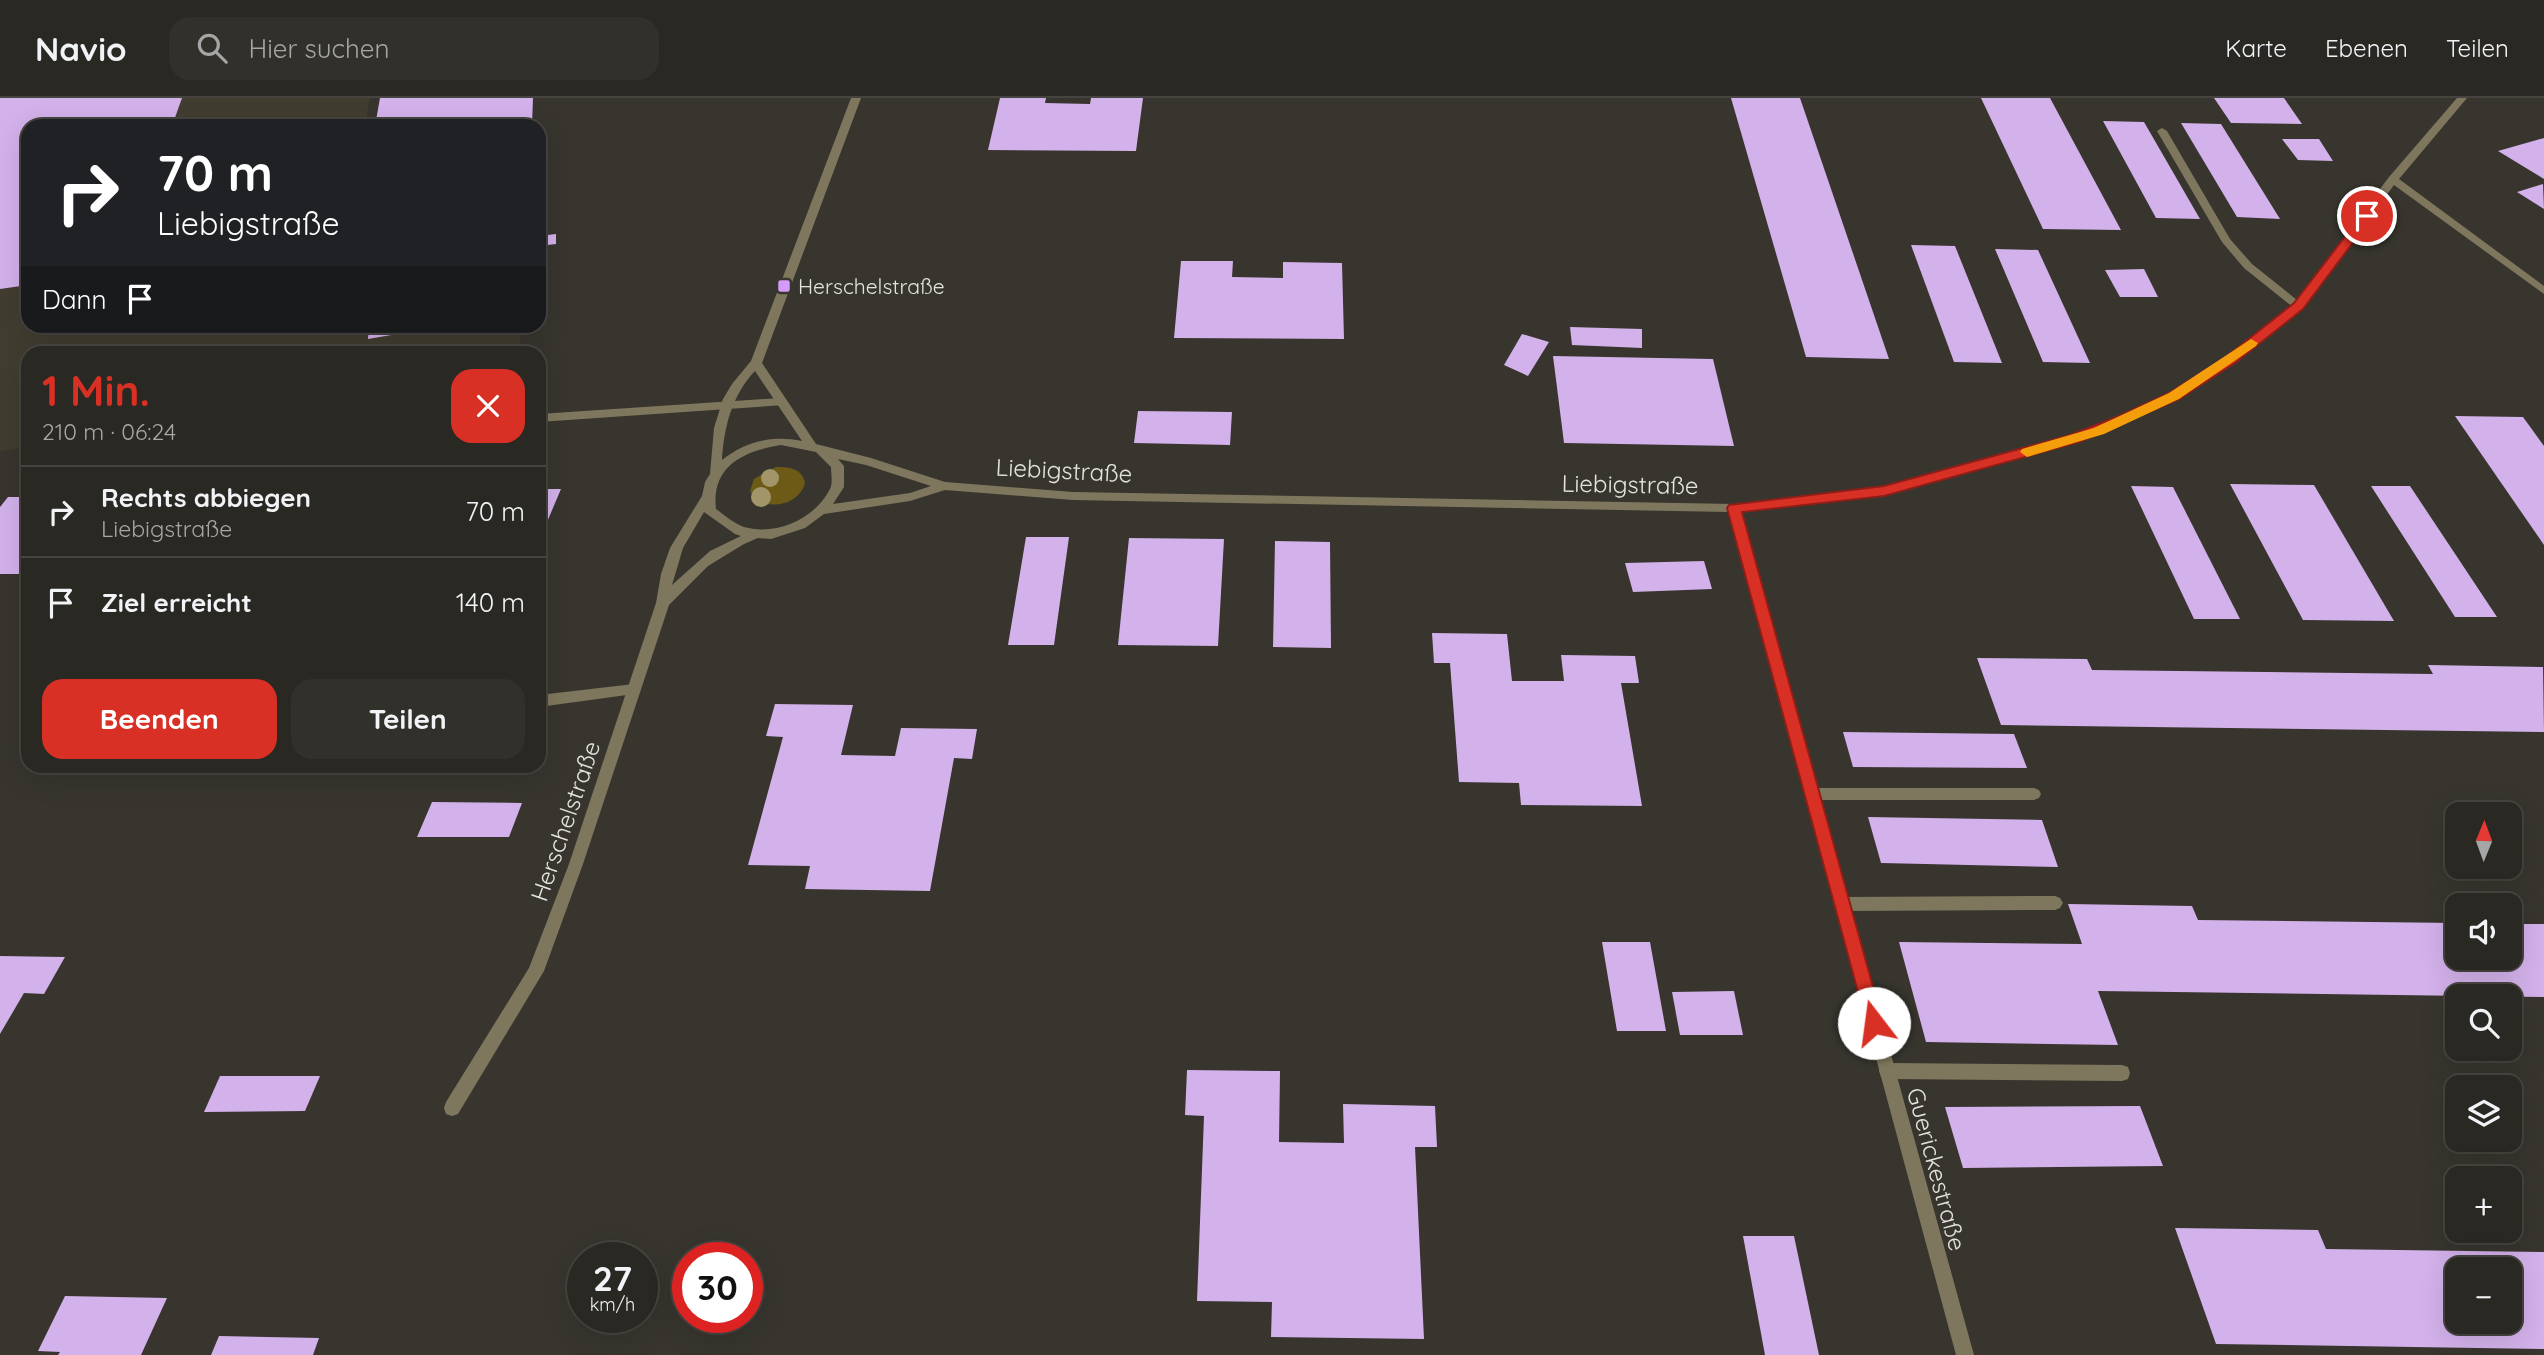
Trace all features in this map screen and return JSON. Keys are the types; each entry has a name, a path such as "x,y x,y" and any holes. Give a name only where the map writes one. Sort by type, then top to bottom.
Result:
{"street":[{"name":"Herschelstraße","path":"452,1108 536,971 576,864 663,603 665,580 672,554 685,528 707,499 715,473 718,433 726,406 742,374 756,363 856,98"},
{"name":"Liebigstraße","path":"827,452 867,461 945,486 1073,496 1734,508 1884,491 2099,431 2174,396 2231,360 2298,306 2393,179 2462,98"},
{"path":"2162,131 2226,240 2249,266 2298,306"},
{"path":"2393,179 2544,291"},
{"path":"756,363 810,444"},
{"path":"546,418 780,402"},
{"path":"663,603 699,565 737,541 803,524 824,510 831,502 840,481 839,470 827,452 810,444 781,441 754,445 733,456 715,473"},
{"name":"Liebigstraße","path":"824,510 910,497 945,486"},
{"path":"707,499 710,511 729,527 758,534"},
{"name":"Guerickestraße","path":"1734,508 1965,1355"},
{"path":"546,700 634,689"},
{"path":"1812,794 2034,794"},
{"path":"1842,904 2054,903"},
{"path":"1887,1071 2122,1073"}],"shaded area":[{"path":"0,98 370,98 366,119 21,119 21,333 520,333 520,346 21,346 21,448 0,451"},
{"path":"776,467 798,471 805,483 802,490 785,503 770,505 756,501 750,491 754,479"}],"building":[{"path":"0,98 182,98 174,119 21,119 21,286 0,289"},
{"path":"380,98 533,98 532,119 376,119"},
{"path":"1000,98 1046,98 1045,103 1090,104 1091,98 1143,98 1136,151 988,150"},
{"path":"1731,98 1800,98 1889,359 1806,357"},
{"path":"1981,98 2050,98 2121,230 2043,229"},
{"path":"2214,98 2284,98 2302,124 2231,123"},
{"path":"2103,121 2144,122 2200,219 2156,218"},
{"path":"2181,123 2221,124 2280,219 2237,217"},
{"path":"2544,138 2544,179 2498,151"},
{"path":"2282,139 2319,139 2333,161 2298,160"},
{"path":"2543,184 2544,209 2517,192"},
{"path":"556,234 556,244 546,245 546,235"},
{"path":"1911,245 1955,246 2002,363 1954,362"},
{"path":"1995,249 2038,250 2090,363 2043,362"},
{"path":"1181,261 1233,261 1232,277 1283,278 1283,262 1342,263 1344,339 1174,338"},
{"path":"2144,269 2158,297 2120,297 2105,270"},
{"path":"1570,327 1642,329 1642,348 1572,345"},
{"path":"368,333 403,333 368,339"},
{"path":"1522,334 1549,342 1528,376 1504,365"},
{"path":"1553,356 1713,359 1734,446 1564,443"},
{"path":"1138,411 1232,412 1230,445 1134,443"},
{"path":"2455,416 2523,417 2544,446 2544,545"},
{"path":"2230,484 2314,485 2394,621 2303,620"},
{"path":"2131,486 2173,487 2240,619 2194,619"},
{"path":"2371,486 2410,486 2497,617 2455,617"},
{"path":"546,489 561,489 546,524"},
{"path":"8,497 21,497 21,574 0,574 0,507"},
{"path":"1026,537 1069,537 1054,645 1008,645"},
{"path":"1129,538 1224,539 1218,646 1118,645"},
{"path":"1275,541 1330,542 1331,648 1273,647"},
{"path":"1704,561 1712,589 1633,592 1625,563"},
{"path":"1432,633 1507,634 1512,681 1564,681 1561,655 1635,656 1639,683 1621,683 1642,806 1521,805 1519,783 1459,782 1450,663 1434,663"},
{"path":"1977,658 2087,659 2092,670 2433,674 2428,665 2543,667 2544,732 2001,725"},
{"path":"775,704 853,705 841,755 895,756 901,728 977,729 972,759 954,758 930,891 805,889 810,866 748,865 783,737 766,736"},
{"path":"1843,732 2014,734 2027,768 1853,767"},
{"path":"432,802 522,803 509,837 417,837"},
{"path":"1868,817 2042,820 2058,867 1881,863"},
{"path":"2068,904 2192,906 2198,920 2445,923 2445,970 2522,970 2522,924 2544,924 2544,997 2522,997 2522,984 2445,984 2445,996 2098,991 2118,1045 1926,1042 1899,942 2082,944"},
{"path":"1602,942 1650,942 1666,1031 1617,1031"},
{"path":"0,956 65,957 44,994 24,993 0,1034"},
{"path":"1734,991 1743,1035 1680,1035 1672,992"},
{"path":"1187,1070 1280,1071 1279,1142 1344,1143 1343,1104 1435,1106 1437,1147 1415,1147 1424,1339 1271,1337 1272,1302 1197,1301 1204,1116 1185,1115"},
{"path":"220,1076 320,1076 305,1111 204,1112"},
{"path":"2140,1106 2163,1166 1963,1168 1945,1107"},
{"path":"2175,1228 2318,1230 2326,1249 2544,1252 2544,1349 2216,1344"},
{"path":"1743,1236 1794,1236 1819,1355 1765,1355"},
{"path":"65,1296 167,1298 141,1355 58,1355 60,1352 38,1351"},
{"path":"219,1336 319,1338 313,1355 211,1355"}],"slow traffic":[{"path":"2027,452 2099,431 2174,396 2231,360 2251,343"}],"place":[{"name":"Herschelstraße","path":"784,286"}],"route":[{"path":"1874,1023 1734,508 1884,491 2099,431 2174,396 2231,360 2298,306 2367,216"}]}
